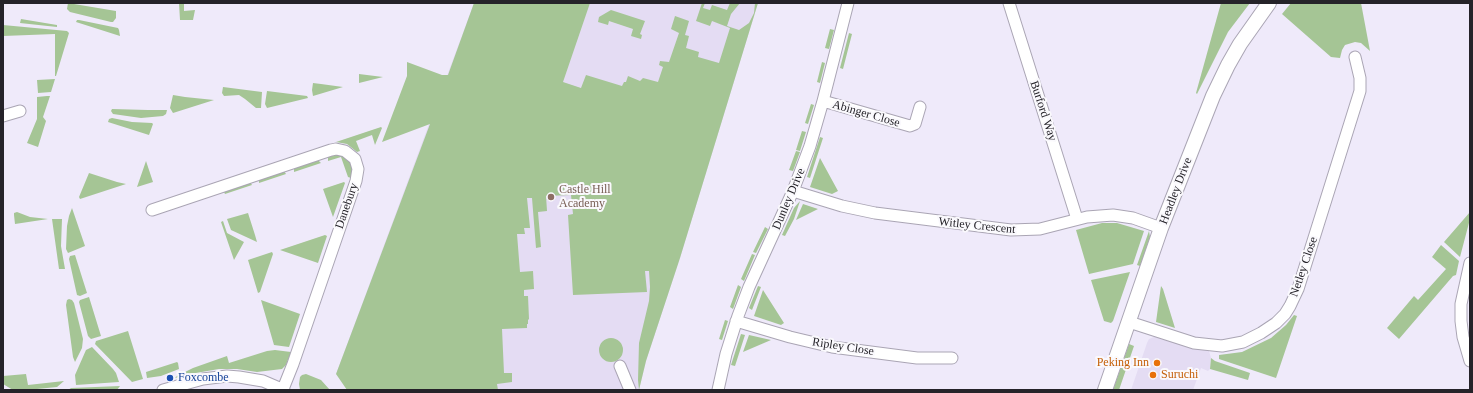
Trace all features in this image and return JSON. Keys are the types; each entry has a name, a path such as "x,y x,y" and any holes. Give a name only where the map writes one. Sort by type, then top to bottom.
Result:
{"street":[{"name":"Dunley Drive","path":"718,390 726,354 736,321 749,287 793,192 810,146 848,3"},
{"name":"Burford Way","path":"1009,3 1077,219"},
{"name":"Headley Drive","path":"1105,390 1186,162 1221,79 1243,39 1269,3"},
{"name":"Netley Close","path":"1129,322 1194,343 1222,346 1243,342 1256,336 1270,327 1285,314 1298,289 1360,91 1360,78 1355,57"},
{"name":"Abinger Close","path":"823,101 910,126 915,124 920,107"},
{"path":"3,116 20,111"},
{"name":"Danebury","path":"152,210 331,150 336,149 345,151 355,159 358,169 356,181 283,390"},
{"name":"Witley Crescent","path":"793,192 824,202 870,212 1010,230 1040,229 1077,219 1113,215 1133,218 1162,228"},
{"path":"1470,263 1466,294 1461,313 1463,337 1470,361"},
{"name":"Ripley Close","path":"736,321 790,337 836,348 917,358 952,358"},
{"path":"620,366 630,390"},
{"path":"162,390 203,379 227,376 257,380 272,384 283,390"}],"shaded area":[{"name":"Castle Hill Academy","path":"474,3 758,3 680,258 646,361 639,390 392,390 336,374"},
{"path":"1154,337 1186,347 1209,351 1211,358 1210,369 1208,371 1201,368 1193,390 1131,390 1147,343 1149,339"}],"green space":[{"path":"68,3 116,11 116,18 113,22 111,22 70,12 67,9"},
{"path":"179,3 184,3 184,11 195,10 193,20 180,20"},
{"name":"Castle Hill Academy","path":"474,3 590,3 563,82 581,88 586,75 622,86 624,82 626,82 628,76 640,81 643,78 658,82 663,67 659,65 660,61 669,62 679,33 671,29 675,16 689,21 685,35 689,36 686,48 699,52 698,57 719,63 730,28 712,21 710,26 696,21 702,3 705,3 703,8 710,10 712,5 727,10 730,3 740,3 731,14 727,26 739,30 749,23 754,13 755,3 758,3 680,258 646,361 639,390 639,343 649,301 649,271 645,271 647,292 573,295 568,215 573,214 571,195 546,196 547,211 538,212 541,247 536,248 532,198 527,198 530,228 524,228 525,234 517,234 520,272 533,271 534,289 524,290 524,296 528,296 529,319 527,328 502,329 504,373 512,373 512,382 497,384 498,390 347,390 336,374 430,124 382,142 407,76 407,62 442,75 448,75"},
{"path":"1221,3 1250,3 1228,32 1197,94 1196,93"},
{"path":"1291,3 1361,3 1370,51 1361,43 1355,42 1345,45 1340,58 1331,57 1282,14"},
{"path":"611,10 645,21 640,34 642,35 641,39 631,36 633,29 609,21 608,25 598,22 599,17"},
{"path":"21,19 57,25 57,27 20,23"},
{"path":"77,20 118,28 120,36 76,22"},
{"path":"3,25 67,31 69,33 56,76 55,34 3,36"},
{"path":"830,29 834,30 829,49 825,48"},
{"path":"849,33 852,34 843,69 840,68"},
{"path":"822,62 825,63 820,83 817,82"},
{"path":"359,74 383,77 359,83"},
{"path":"55,79 51,92 38,93 37,80"},
{"path":"313,83 343,87 313,96"},
{"path":"223,87 262,92 261,108 256,108 239,95 224,96 222,93"},
{"path":"267,91 307,96 308,98 267,108 265,104"},
{"path":"173,95 214,100 173,113 170,108"},
{"path":"50,96 43,117 46,121 38,147 27,143 37,119 37,97"},
{"path":"811,104 814,105 808,124 805,123"},
{"path":"112,109 167,110 166,114 163,116 141,118 113,114 111,111"},
{"path":"112,118 153,124 149,135 108,122 109,119"},
{"path":"381,127 382,128 375,145 372,135 356,141 360,151 357,152 347,144 336,142"},
{"path":"802,131 806,132 800,151 796,150"},
{"path":"820,137 823,138 810,178 807,177"},
{"path":"796,151 800,152 793,171 789,170"},
{"path":"338,154 347,158 351,163 353,171 351,178 348,177 341,157 328,161 328,156"},
{"path":"820,158 838,191 832,194 810,187"},
{"path":"318,160 321,163 294,172 294,168"},
{"path":"146,161 153,182 137,187"},
{"path":"284,171 286,174 259,183 259,179"},
{"path":"89,173 126,184 80,199 79,197"},
{"path":"250,182 252,185 225,194 224,192"},
{"path":"344,182 345,183 333,217 323,189"},
{"path":"800,201 794,219 785,236 782,235 794,208"},
{"path":"803,204 818,209 796,220"},
{"path":"72,208 85,246 68,253 66,249 67,226"},
{"path":"17,212 30,217 48,219 15,224 14,213"},
{"path":"1470,212 1470,219 1460,257 1444,242"},
{"path":"248,213 257,242 231,230 227,219"},
{"path":"52,219 62,219 61,246 65,269 59,269"},
{"path":"223,221 227,233 244,242 234,260 221,222"},
{"path":"1102,223 1117,223 1144,231 1133,264 1089,274 1076,230"},
{"path":"765,227 768,229 756,253 753,252"},
{"path":"1149,231 1150,237 1140,266 1137,265"},
{"path":"325,235 327,236 318,263 280,250"},
{"path":"1441,245 1459,261 1456,275 1453,276 1399,339 1387,328 1414,296 1418,300 1446,269 1432,257"},
{"path":"272,252 273,254 260,292 258,293 248,260"},
{"path":"752,254 755,255 744,281 741,279"},
{"path":"75,255 87,293 80,296 77,295 69,259 70,256"},
{"path":"1130,272 1113,321 1111,323 1104,321 1091,280"},
{"path":"738,285 741,287 733,309 730,307"},
{"path":"758,286 761,287 752,310 749,308"},
{"path":"1161,286 1163,289 1175,328 1156,322"},
{"path":"763,290 784,323 781,325 754,316"},
{"path":"89,297 101,336 91,339 88,336 79,302 80,300"},
{"path":"69,299 74,303 83,339 82,348 75,362 66,305 67,300"},
{"path":"261,300 300,314 289,347 274,345"},
{"path":"1294,315 1297,316 1276,378 1219,359 1219,355 1242,352 1271,338 1286,325"},
{"path":"725,320 728,321 722,340 719,339"},
{"path":"128,331 143,379 132,382 95,344 96,341"},
{"path":"741,334 745,335 735,366 731,365"},
{"path":"749,335 771,340 743,352"},
{"path":"611,338 619,342 623,350 619,358 611,362 603,358 599,350 603,342"},
{"path":"1129,344 1134,346 1119,390 1113,390"},
{"path":"92,347 113,369 119,382 76,385 75,375 86,350"},
{"path":"275,350 291,352 286,365 282,369 257,372 237,369 219,369 175,378 193,368 227,356 229,363 267,351"},
{"path":"1211,358 1215,361 1250,373 1248,380 1210,369"},
{"path":"177,362 179,369 161,376 147,378 146,372"},
{"path":"26,374 28,385 64,381 57,387 27,390 13,390 3,384 3,376"},
{"path":"306,374 321,380 330,390 300,390 300,377"},
{"path":"120,386 117,390 68,390 71,388"}],"place":[{"name":"Castle Hill Academy","path":"551,197"},
{"name":"Peking Inn","path":"1157,363"},
{"name":"Suruchi","path":"1153,375"},
{"name":"Foxcombe","path":"170,378"}]}
